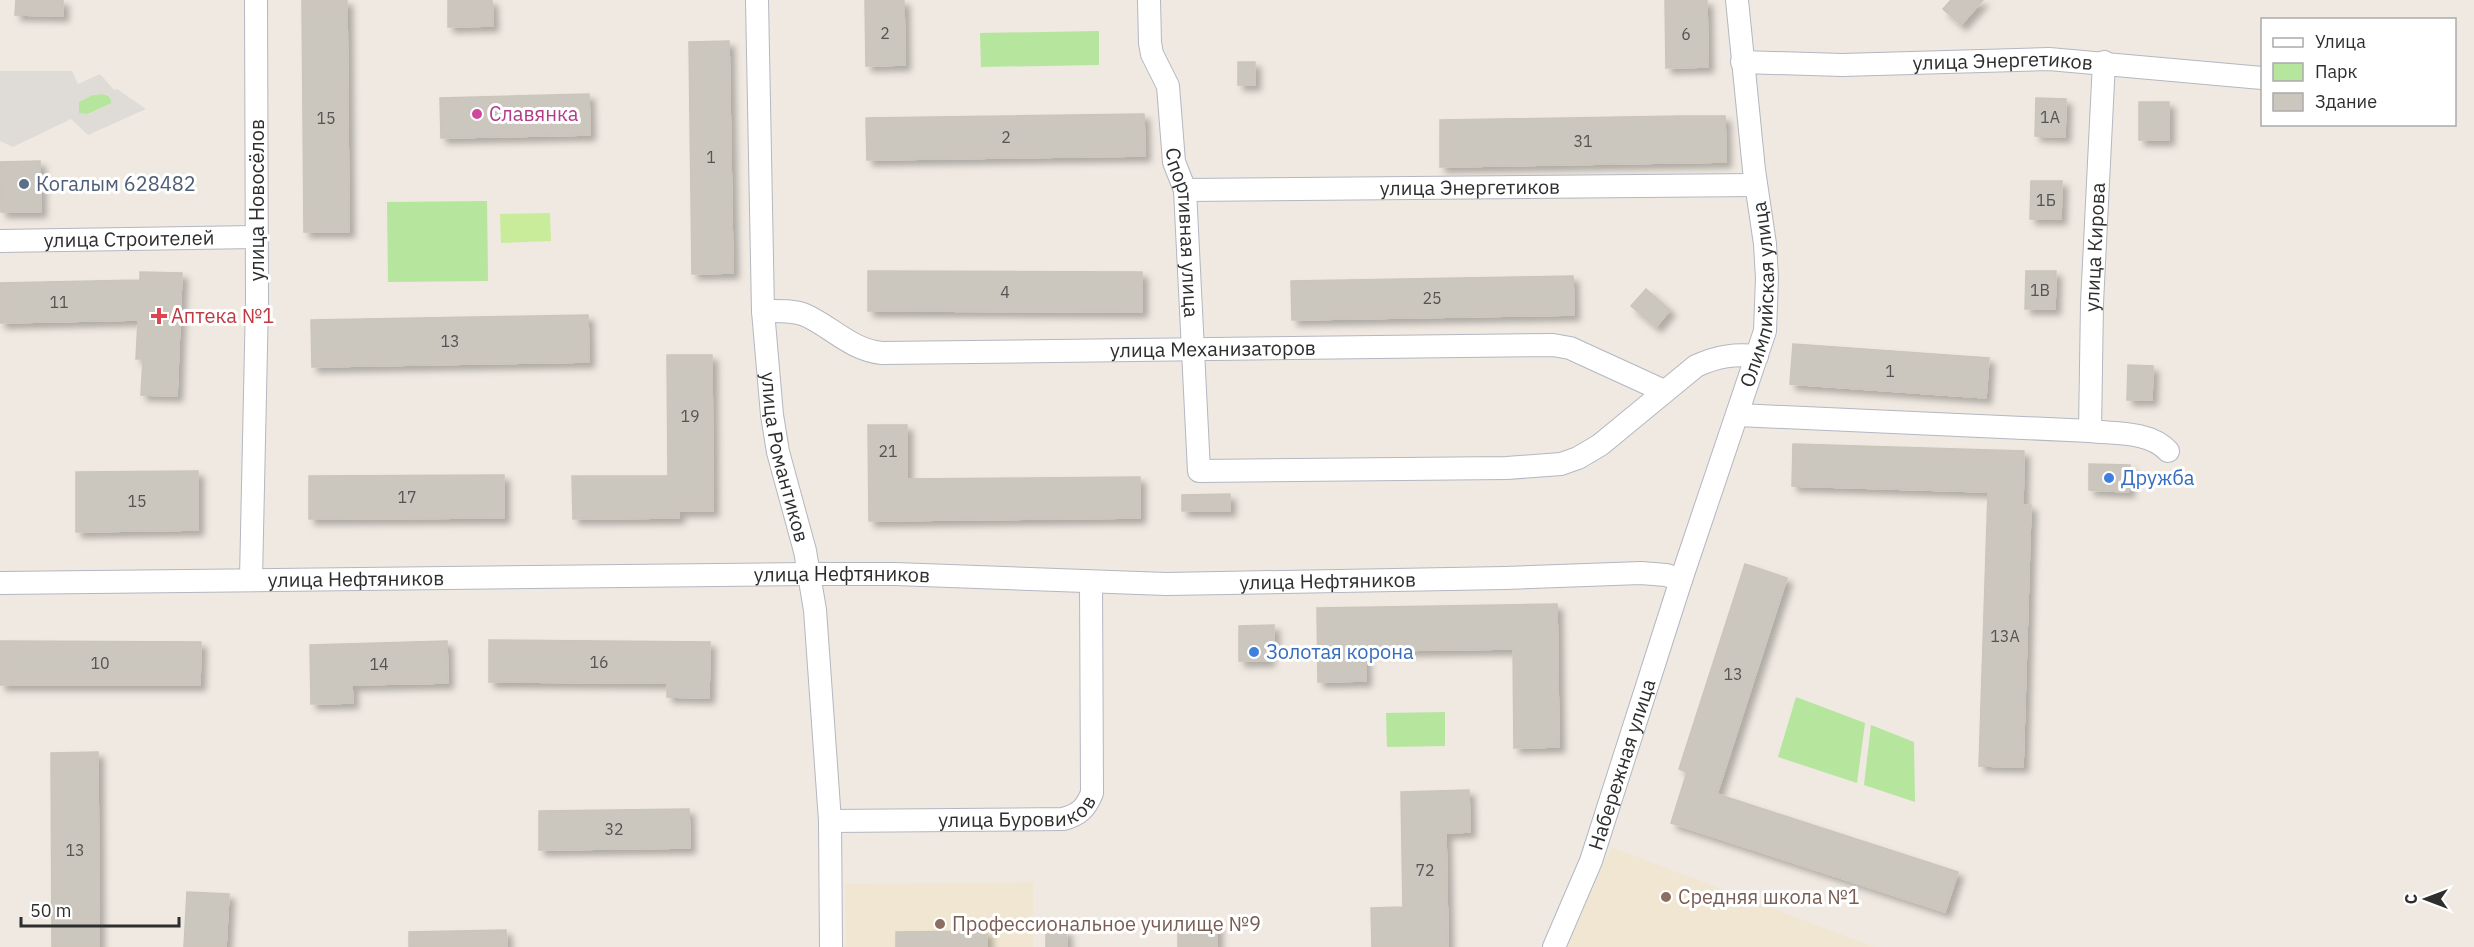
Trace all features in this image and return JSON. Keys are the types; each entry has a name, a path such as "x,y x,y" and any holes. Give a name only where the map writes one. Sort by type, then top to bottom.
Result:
{"street":[{"name":"улица Новосёлов","path":"251,579 257,237 255,0"},
{"name":"улица Романтиков","path":"757,0 763,311 772,415 778,452 810,574 818,650 830,821 831,947"},
{"name":"Спортивная улица","path":"1149,0 1149,43 1168,86 1174,162 1185,190 1195,349 1199,471 1507,468 1561,464 1578,458 1600,445 1664,391"},
{"name":"Олимпийская улица","path":"1681,580 1765,331 1767,278 1765,244 1756,185 1737,0"},
{"name":"улица Энергетиков","path":"1742,62 1842,65 2017,59 2104,62 2261,78"},
{"name":"улица Кирова","path":"2090,431 2092,303 2104,62"},
{"name":"улица Энергетиков","path":"1185,190 1756,185"},
{"name":"улица Строителей","path":"0,242 257,237"},
{"name":"улица Механизаторов","path":"763,311 794,312 805,315 857,347 882,353 1553,345 1570,348 1664,391"},
{"path":"1664,391 1696,366 1714,358 1731,354 1758,356"},
{"path":"1738,415 2090,431 2148,437 2162,443 2168,451"},
{"name":"улица Нефтяников","path":"0,583 810,574 895,574 1090,583 1227,584 1641,573 1666,575 1681,580"},
{"name":"Набережная улица","path":"1554,947 1591,861 1681,580"},
{"name":"улица Буровиков","path":"830,821 1063,819 1081,811 1088,804 1092,793 1090,583"}],"shaded area":[{"path":"0,71 72,71 78,84 100,74 114,90 117,89 146,109 88,135 71,119 13,147 0,141","holes":["92,95 109,96 112,103 89,114 79,113 79,102"]},
{"name":"Средняя школа №1","path":"1611,847 1874,947 1567,947"},
{"name":"Профессиональное училище №9","path":"1033,882 1033,947 846,947 845,884"}],"green space":[{"path":"1099,31 1099,65 981,67 980,33"},
{"path":"92,95 109,96 112,103 88,114 79,114 79,102"},
{"path":"487,201 488,281 388,282 387,202"},
{"path":"550,213 551,241 501,243 500,214"},
{"path":"1796,697 1865,723 1857,783 1778,757"},
{"path":"1445,712 1445,746 1387,747 1386,713"},
{"path":"1871,725 1914,742 1915,802 1864,785"}],"building":[{"path":"16,0 63,0 63,16 15,15"},
{"path":"302,0 347,0 349,232 304,232"},
{"path":"448,0 492,0 493,26 448,27"},
{"path":"865,0 904,0 905,65 866,66"},
{"path":"1665,0 1707,0 1708,67 1666,68"},
{"path":"1951,0 1983,0 1961,25 1943,9"},
{"path":"729,41 733,273 692,274 689,42"},
{"path":"1238,62 1255,62 1255,85 1238,85"},
{"path":"589,94 590,135 441,138 440,98"},
{"path":"2036,98 2066,99 2065,137 2035,136"},
{"path":"2139,102 2169,102 2169,140 2139,140"},
{"path":"1144,114 1145,156 867,160 866,118"},
{"path":"1725,116 1726,162 1440,167 1440,120"},
{"name":"Когалым 628482","path":"40,161 41,212 1,212 0,162"},
{"path":"2031,181 2062,181 2061,219 2030,219"},
{"path":"868,271 1142,272 1142,312 868,311"},
{"path":"2026,271 2056,271 2055,309 2025,309"},
{"path":"140,272 182,273 177,396 141,395 143,359 136,359 138,320 0,323 0,283 140,280"},
{"path":"1573,276 1574,315 1292,320 1291,281"},
{"path":"1646,289 1670,310 1656,327 1631,306"},
{"path":"588,315 589,362 312,367 311,320"},
{"path":"1793,344 1989,358 1986,398 1790,384"},
{"path":"667,355 712,355 713,511 679,511 679,518 573,519 572,476 668,476"},
{"path":"2128,365 2153,366 2152,400 2127,400"},
{"path":"868,425 907,425 907,479 1140,477 1140,518 869,521"},
{"path":"1793,444 2024,451 2023,505 2031,505 2023,767 1979,766 1988,492 1792,486"},
{"name":"Дружба","path":"2089,464 2130,465 2129,492 2089,490"},
{"path":"198,471 198,530 76,532 76,472"},
{"path":"504,475 504,518 309,519 309,476"},
{"path":"1230,494 1230,511 1182,511 1182,495"},
{"path":"1745,564 1787,578 1717,794 1958,872 1945,912 1671,823 1687,772 1679,769"},
{"path":"1557,604 1559,747 1514,748 1513,649 1365,651 1366,681 1318,682 1317,608"},
{"name":"Золотая корона","path":"1274,625 1274,643 1269,643 1269,661 1239,661 1239,626"},
{"path":"489,640 710,642 709,698 667,697 667,683 489,682"},
{"path":"0,641 201,642 200,685 0,685"},
{"path":"447,641 448,683 352,685 353,703 311,704 310,645"},
{"path":"98,752 99,947 52,947 51,753"},
{"path":"1469,790 1470,832 1446,833 1448,947 1372,947 1371,908 1403,907 1401,792"},
{"path":"689,809 690,848 539,850 539,811"},
{"path":"187,892 229,894 226,947 184,947"},
{"path":"1217,922 1217,947 1178,947 1178,923"},
{"path":"506,930 507,947 409,947 409,932"},
{"path":"1046,930 1066,930 1067,947 1046,947"},
{"path":"987,931 987,947 896,947 896,932"}],"place":[{"name":"Славянка","path":"477,114"},
{"name":"Когалым 628482","path":"24,184"},
{"name":"Аптека №1","path":"159,316"},
{"name":"Дружба","path":"2109,478"},
{"name":"Золотая корона","path":"1254,652"},
{"name":"Средняя школа №1","path":"1666,897"},
{"name":"Профессиональное училище №9","path":"940,924"}]}
